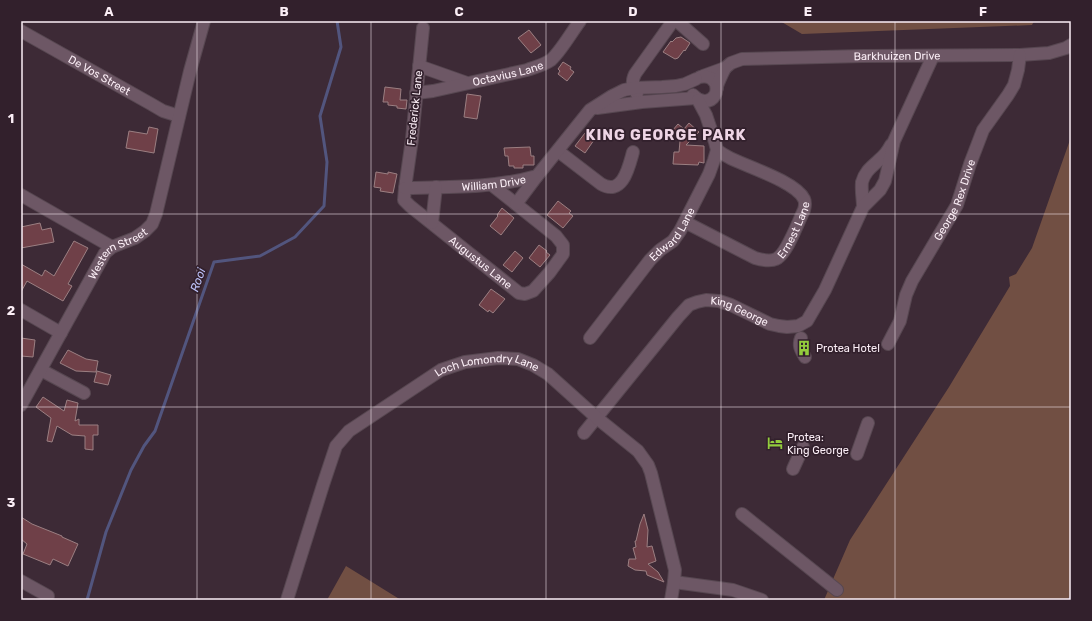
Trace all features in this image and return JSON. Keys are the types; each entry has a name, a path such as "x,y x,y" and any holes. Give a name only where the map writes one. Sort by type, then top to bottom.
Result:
{"street":[{"name":"Western Street","path":"21,405 62,333 100,261 112,247 135,238 152,224 156,214 190,71 204,21"},
{"name":"Octavius Lane","path":"416,93 433,91 527,70 550,61 557,54 580,21"},
{"path":"642,102 634,88 633,80 635,74 673,21"},
{"path":"677,21 703,44"},
{"name":"Frederick Lane","path":"405,188 412,139 423,28"},
{"name":"De Vos Street","path":"21,30 151,104 179,116"},
{"name":"Barkhuizen Drive","path":"700,78 742,59 1020,55 1049,53 1071,45"},
{"name":"George Rex Drive","path":"888,344 900,322 906,295 912,281 957,205 983,130 1014,85 1020,55"},
{"name":"King George","path":"584,433 689,305 706,300 718,301 731,305 770,324 779,326 798,326 806,321 825,290 864,207 880,190 885,181 894,141 933,56"},
{"path":"419,66 467,83"},
{"path":"706,115 720,76 725,68"},
{"path":"590,110 608,106 642,102 697,99 705,101 715,93 716,84 710,77 700,78 693,83 692,94 697,99 706,115 717,150"},
{"name":"William Drive","path":"405,188 492,185 537,176 590,110 619,92 634,88 676,86 700,78"},
{"name":"King George","path":"864,207 862,182 866,173 870,167 879,160 894,141"},
{"name":"Ernest Lane","path":"685,222 755,258 772,260 778,259 786,250 804,210 806,205 805,200 797,190 788,184 730,158 717,150"},
{"name":"Edward Lane","path":"590,338 650,260 660,250 673,241 680,231 709,174 717,150"},
{"path":"558,151 601,184 609,188 616,186 624,179 634,152"},
{"path":"516,204 537,176"},
{"name":"Augustus Lane","path":"405,188 404,200 406,202 519,293 525,294 533,291 550,272 562,254 563,245 556,236 492,185"},
{"path":"432,223 436,187"},
{"path":"21,195 112,247"},
{"path":"21,310 62,333"},
{"path":"801,338 800,348 805,357"},
{"name":"Loch Lomondry Lane","path":"287,600 336,446 349,431 441,370 465,362 498,358 518,359 533,365 548,374 597,418 638,451 648,465 651,473 675,570 671,600"},
{"path":"41,370 84,393"},
{"path":"857,454 868,423"},
{"path":"793,468 803,447"},
{"path":"742,514 837,590"},
{"path":"21,581 48,596"},
{"path":"674,582 733,590 762,600"}],"shaded area":[{"path":"780,21 1034,21 1032,25 802,34"},
{"path":"1071,137 1071,600 824,600 850,540 949,387 1010,286 1009,277 1016,274 1032,248"},
{"path":"346,566 401,600 327,600"}],"building":[{"path":"529,30 541,45 531,53 518,38"},
{"path":"681,37 690,43 678,58 675,59 663,52 671,41 672,42 676,38"},
{"path":"563,62 571,67 570,69 574,72 567,81 558,74 560,71 558,69"},
{"path":"385,87 401,89 400,100 407,100 406,109 397,108 397,106 388,105 388,102 383,102"},
{"path":"467,94 481,96 477,119 464,117"},
{"path":"689,123 699,132 686,145 704,146 704,163 699,162 698,165 673,164 674,152 679,152 680,141 676,138 678,136 672,131 678,124 684,129"},
{"path":"149,127 158,129 154,153 126,148 129,131 147,134"},
{"path":"585,133 594,140 585,153 575,146"},
{"path":"530,147 531,156 534,156 534,165 523,165 523,168 514,168 514,166 509,166 508,156 505,156 504,148"},
{"path":"376,172 397,174 393,193 380,191 381,188 374,187"},
{"path":"558,201 571,211 569,213 573,216 563,228 547,215"},
{"path":"502,208 514,218 501,235 490,226"},
{"path":"40,223 42,230 51,228 54,242 21,248 21,227"},
{"path":"74,241 88,248 68,284 72,286 63,301 27,281 21,292 21,264 42,276 45,270 54,276"},
{"path":"539,245 550,255 540,267 529,258"},
{"path":"515,251 523,258 512,272 503,265"},
{"path":"491,289 505,299 493,313 489,310 488,312 479,305"},
{"path":"21,338 35,340 33,357 21,356"},
{"path":"68,350 86,359 98,361 96,372 76,371 60,363"},
{"path":"97,371 111,375 108,385 94,382"},
{"path":"43,397 64,411 67,400 78,403 75,421 79,419 79,425 98,425 98,435 93,435 93,450 85,449 85,436 72,435 57,426 52,442 47,441 51,418 36,407"},
{"path":"644,514 648,530 647,547 652,546 656,561 648,564 658,572 664,582 647,575 646,571 635,570 628,566 629,559 636,559 633,548 636,547 635,541"},
{"path":"21,517 32,524 78,544 68,566 53,559 50,565 23,554 27,544 21,539"}],"waterway":[{"name":"Rooi","path":"87,600 106,532 131,470 144,446 155,431 214,262 260,256 295,237 324,206 327,162 320,116 341,47 337,21"}],"place":[{"name":"Protea Hotel","path":"804,348"},
{"name":"Protea: King George","path":"775,443"}],"district":[{"name":"KING GEORGE PARK","path":"666,135"}]}
